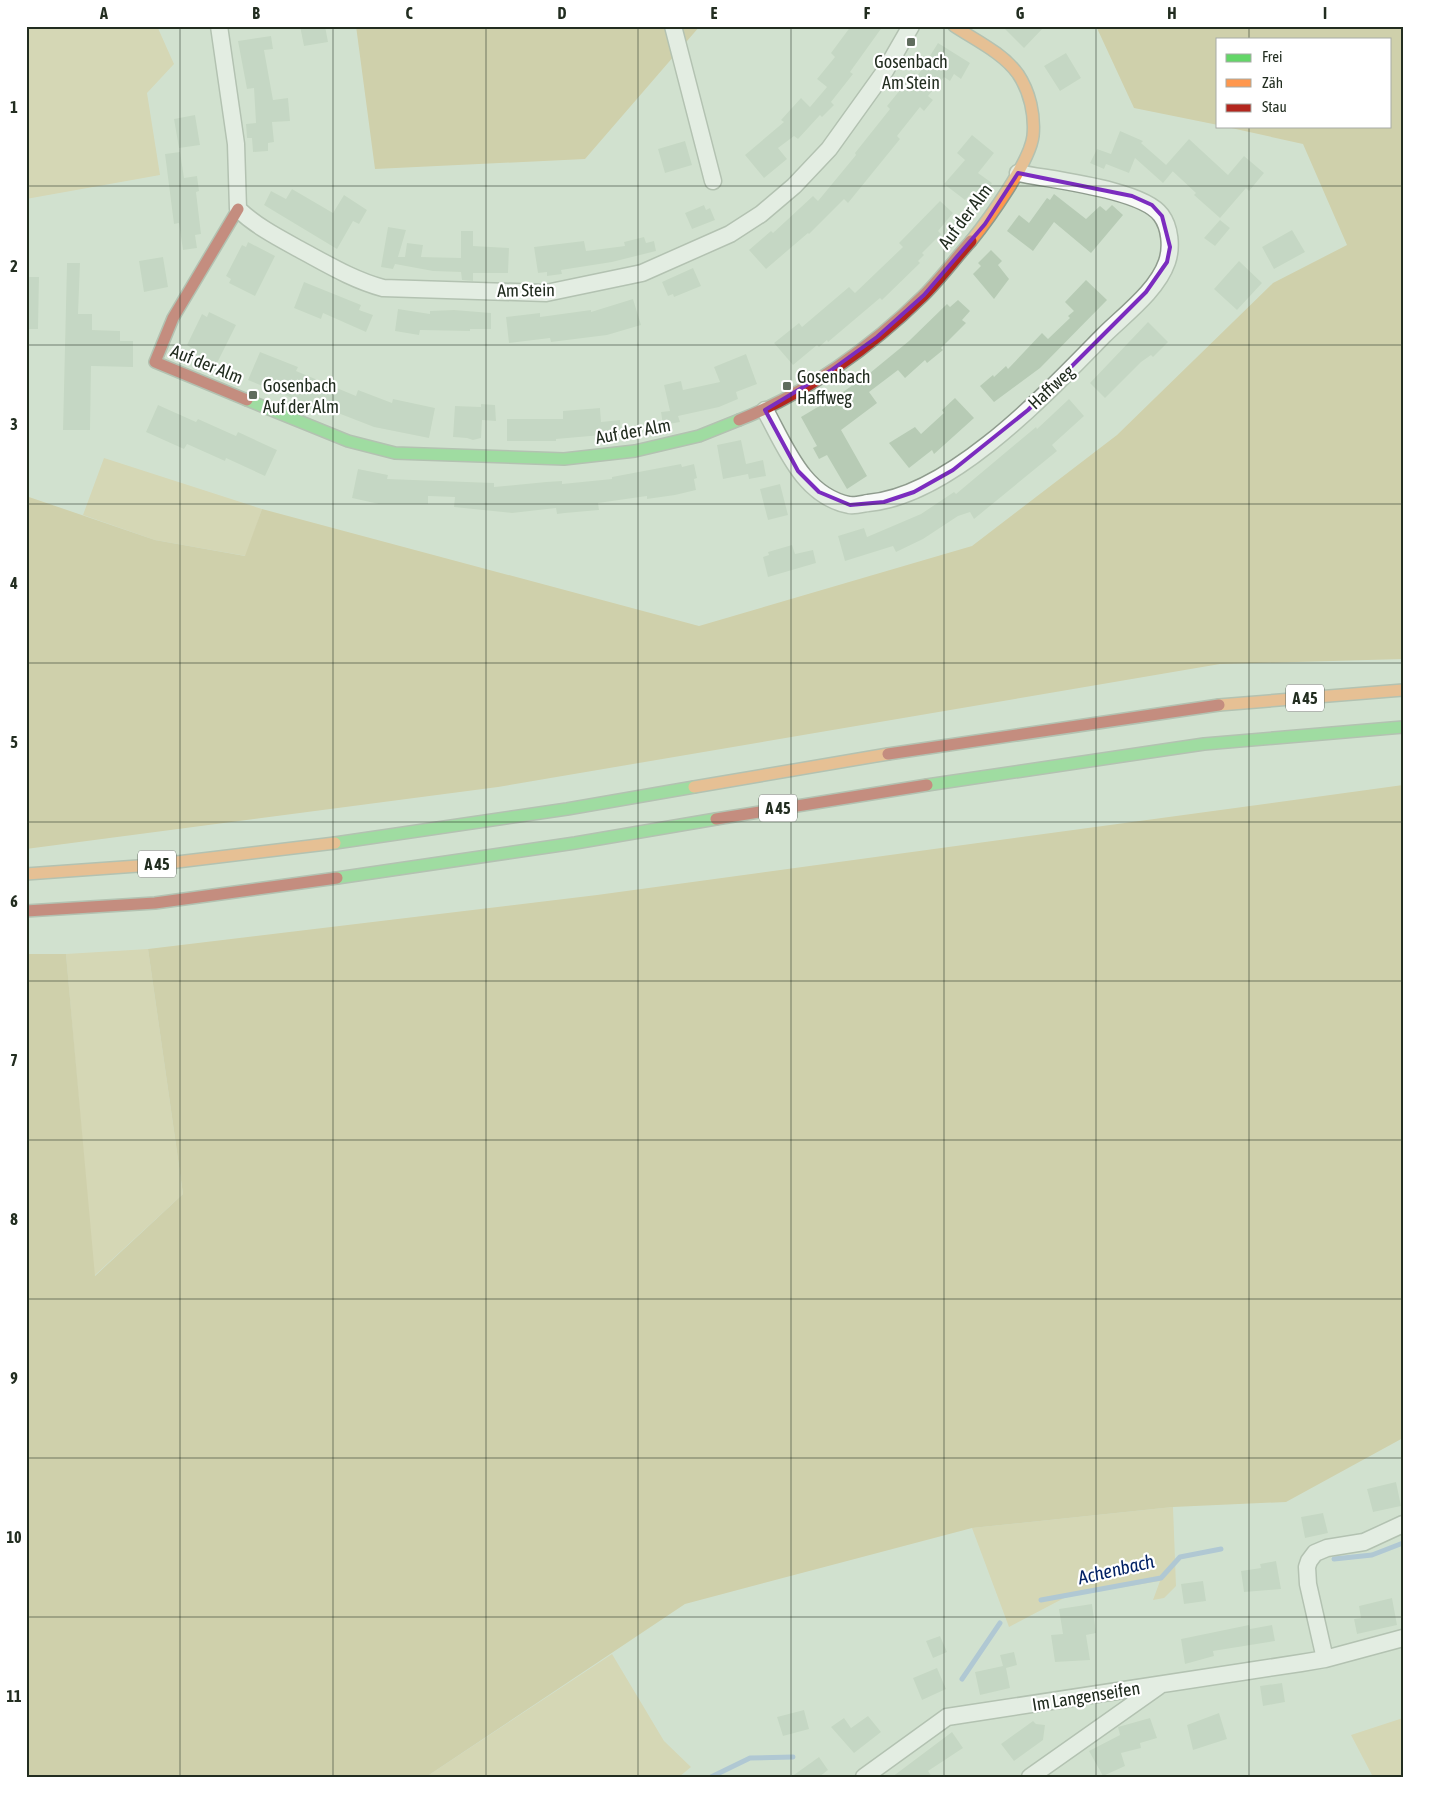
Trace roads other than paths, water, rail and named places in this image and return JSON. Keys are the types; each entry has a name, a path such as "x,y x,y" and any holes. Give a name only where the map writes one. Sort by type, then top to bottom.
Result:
{"main road":[{"name":"Auf der Alm","path":"238,209 173,318 156,362 348,441 395,452 564,459 635,451 698,436 765,410 830,371 878,337 924,294 985,224 1018,173 1033,138 1033,115 1029,95 1018,74 1003,58 954,26"},
{"name":"A 45","path":"26,874 152,865 286,850 567,809 832,763 1196,708 1403,690"},
{"name":"A 45","path":"26,912 154,903 293,886 575,843 824,800 1194,746 1403,727"}],"street":[{"path":"219,26 236,144 238,209"},
{"path":"673,26 713,181"},
{"name":"Am Stein","path":"238,209 252,222 344,274 361,282 383,288 546,293 642,273 730,234 761,214 794,186 829,149 884,71 911,26"},
{"name":"Haffweg","path":"765,410 798,471 819,492 850,505 884,502 914,492 953,470 1028,410 1146,292 1166,262 1170,247 1162,216 1152,205 1132,196 1018,173"},
{"path":"1325,1659 1308,1584 1307,1567 1309,1561 1315,1553 1327,1548 1364,1542 1403,1524"},
{"name":"Im Langenseifen","path":"864,1777 947,1717 1325,1659 1403,1638"},
{"path":"1030,1777 1162,1684"}],"waterway":[{"name":"Achenbach","path":"1334,1559 1372,1555 1403,1543"},
{"name":"Achenbach","path":"1041,1600 1161,1578 1180,1557 1221,1549"},
{"name":"Achenbach","path":"962,1679 1000,1623"},
{"name":"Achenbach","path":"711,1777 750,1758 793,1757"}],"place":[{"name":"Gosenbach Am Stein","path":"911,42"},
{"name":"Gosenbach Haffweg","path":"787,386"},
{"name":"Gosenbach Auf der Alm","path":"253,395"}]}
